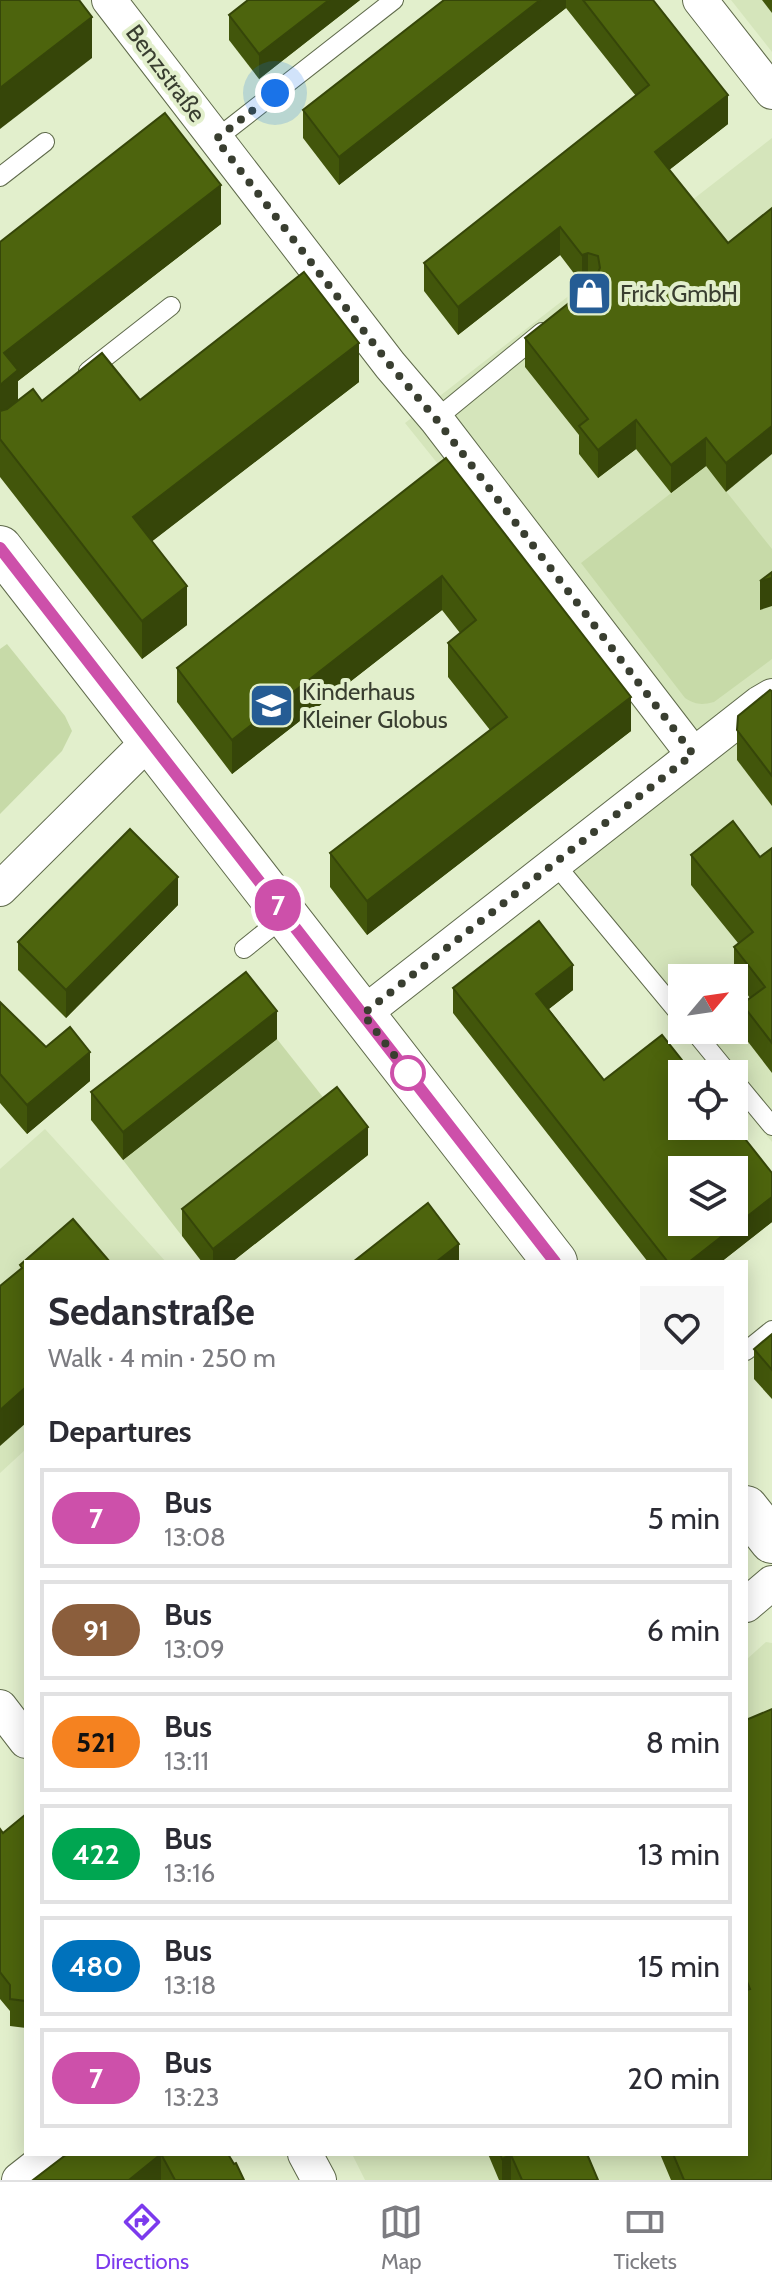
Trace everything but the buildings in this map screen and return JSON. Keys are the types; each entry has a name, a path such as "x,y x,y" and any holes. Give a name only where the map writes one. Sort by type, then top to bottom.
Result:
{"street":[{"name":"Benzstraße","path":"109,0 693,754"},
{"path":"700,0 772,92"},
{"path":"0,548 553,1260"},
{"path":"363,1014 693,754 772,696"},
{"path":"0,889 149,741"},
{"path":"748,1511 772,1541"},
{"path":"748,1603 772,1583"},
{"path":"0,1707 24,1738"},
{"path":"19,2180 49,2156"},
{"path":"306,2156 319,2180"}],"lane":[{"path":"216,139 394,0"},
{"path":"0,177 45,142"},
{"path":"69,386 171,306"},
{"path":"436,419 554,322"},
{"path":"555,864 668,1000"},
{"path":"244,949 286,916"},
{"path":"704,1044 718,1060"},
{"path":"748,1097 772,1126"},
{"path":"748,1349 772,1330"}],"shaded area":[{"path":"731,0 772,0 772,52"},
{"path":"772,138 772,1142 748,1113 748,1060 704,1060 691,1044 748,1044 748,964 668,964 668,1016 555,879 668,750 405,423"},
{"path":"706,466 772,549 772,659 714,702 702,704 685,698 581,563"},
{"path":"7,644 65,716 72,731 62,751 0,814 0,649"},
{"path":"277,1039 337,1115 182,1236 123,1160"},
{"path":"45,1129 164,1260 24,1260 24,1451 0,1473 0,1169"},
{"path":"766,1642 772,1643 772,2180 365,2180 353,2156 748,2156 748,1658"}],"bus line":[{"name":"7","path":"0,548 553,1260"}],"place":[{"name":"Frick GmbH","path":"589,293"},
{"name":"Kinderhaus Kleiner Globus","path":"271,705"}],"route":[{"path":"275,93 216,139 693,754 363,1014 416,1084 408,1073"}]}
